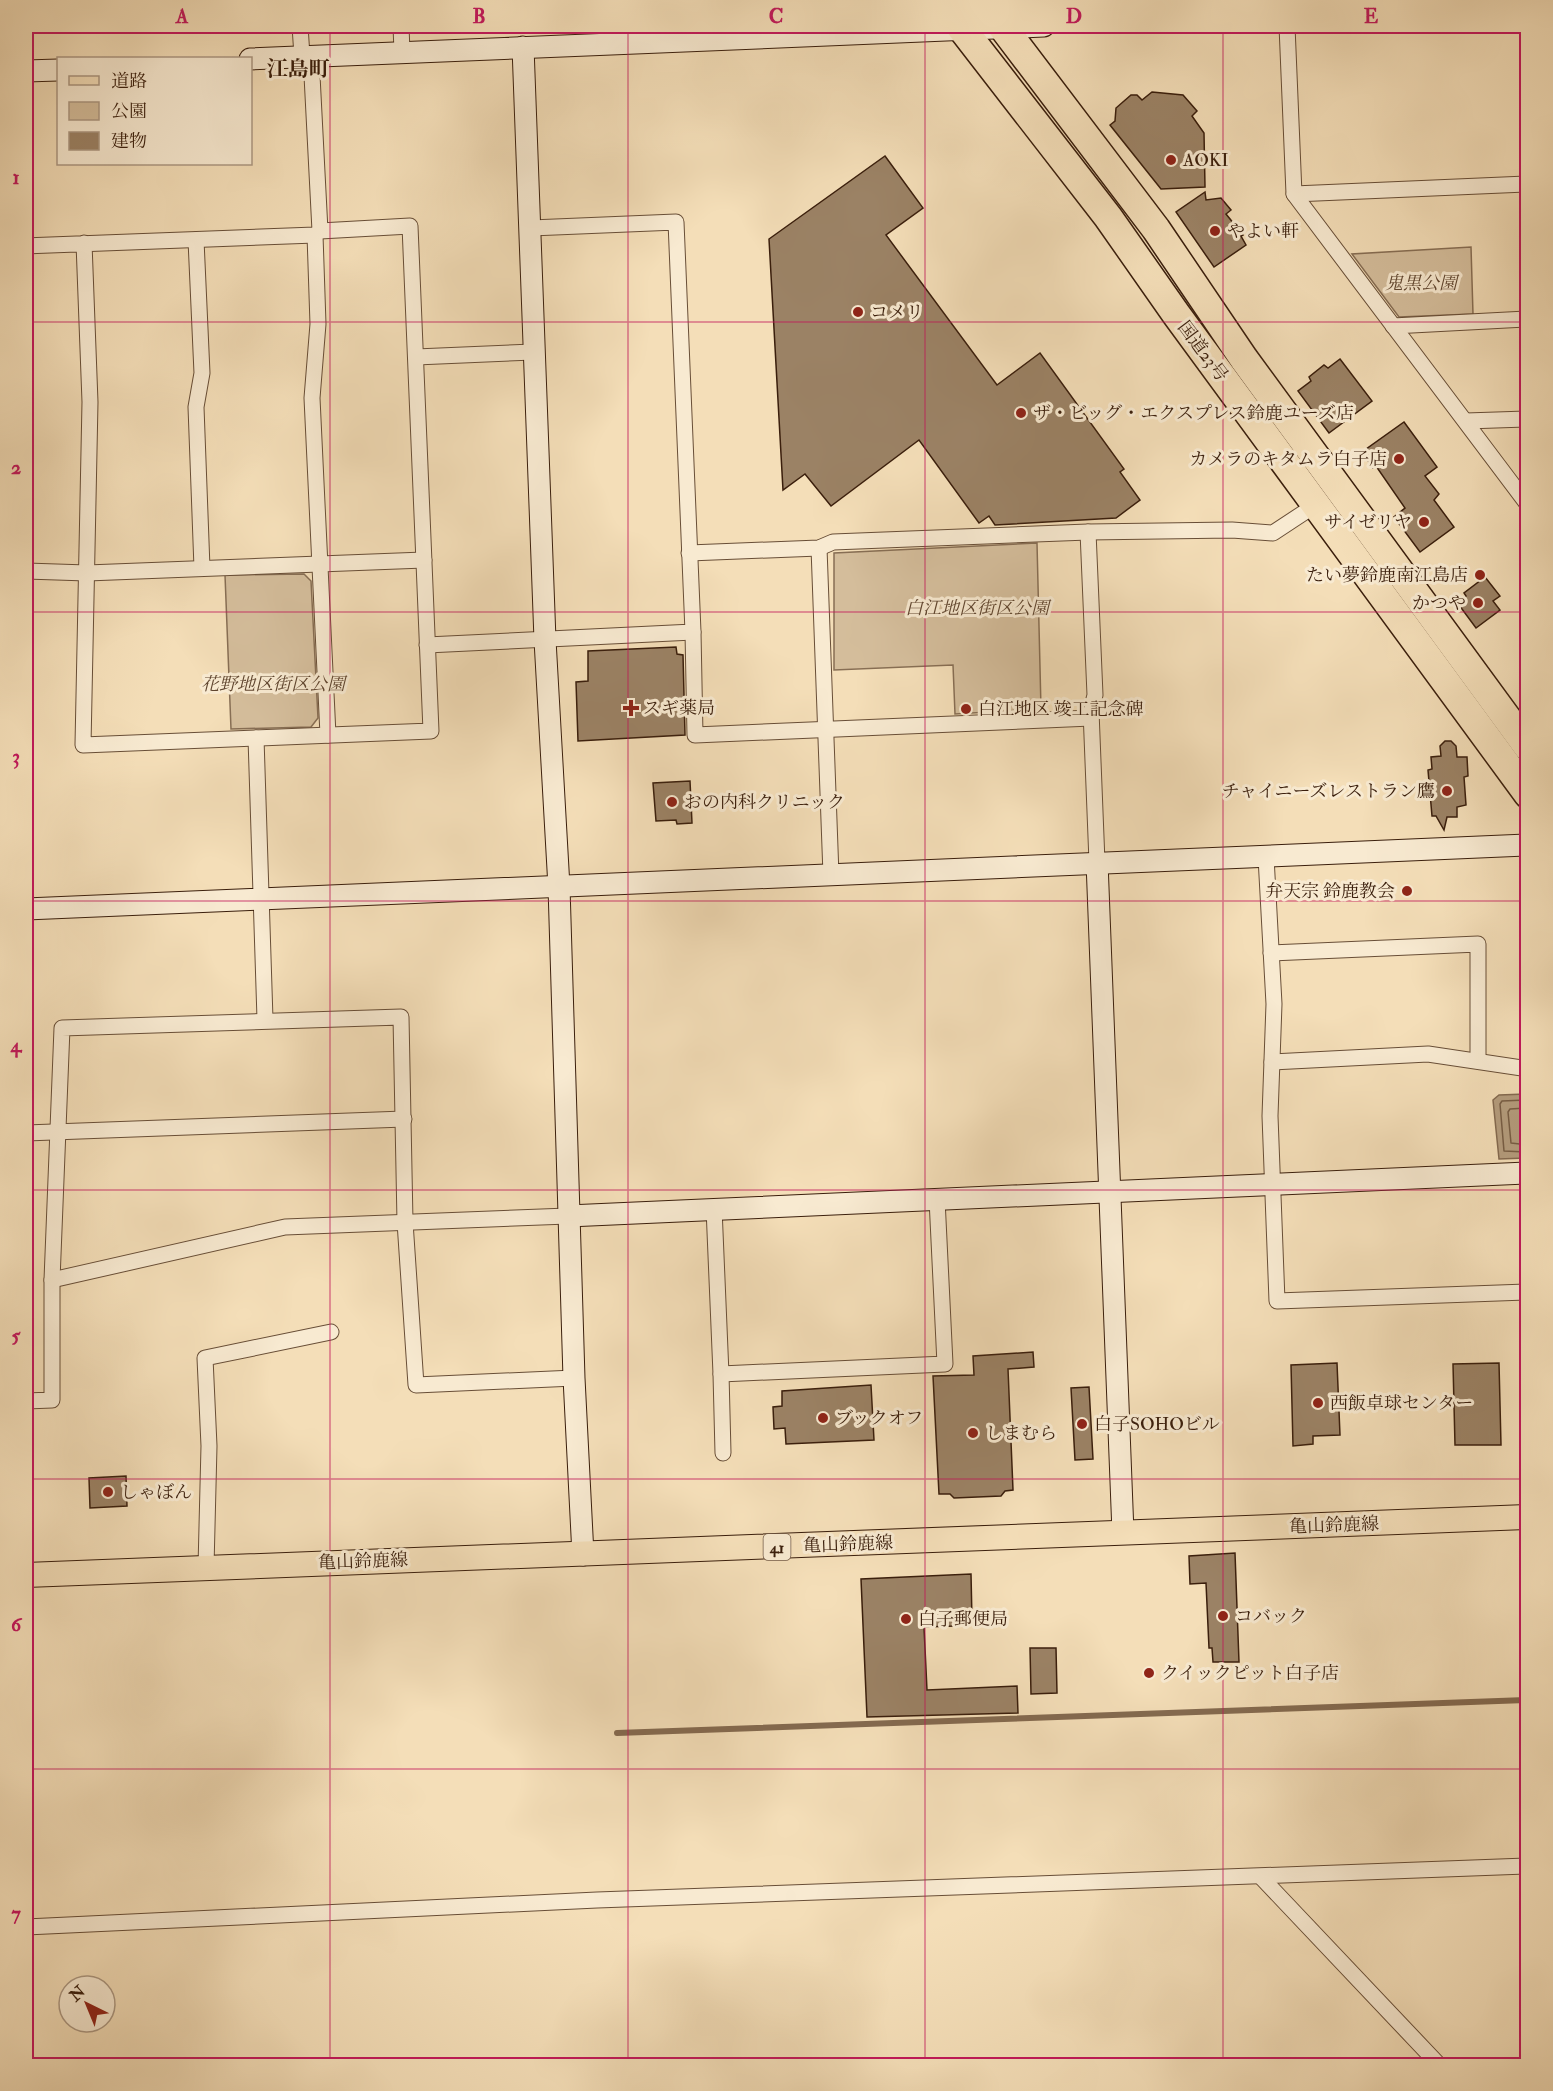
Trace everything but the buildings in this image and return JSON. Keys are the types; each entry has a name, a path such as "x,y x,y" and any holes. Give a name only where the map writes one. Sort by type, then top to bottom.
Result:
{"highway":[{"name":"国道23号","path":"1002,26 1156,229 1244,359 1527,747"},
{"name":"国道23号","path":"961,27 1108,217 1176,314 1527,794"}],"main road":[{"name":"亀山鈴鹿線","path":"26,1575 1527,1517"}],"street":[{"path":"300,26 306,56 317,233 318,324 312,398 328,735"},
{"path":"401,26 402,52"},
{"path":"252,59 523,47 628,33 1044,26"},
{"path":"1287,26 1294,194 1527,506"},
{"path":"523,47 545,640 559,887 568,1216 583,1555"},
{"path":"26,71 57,70"},
{"path":"1294,194 1527,184"},
{"path":"531,228 676,222 693,632 695,735 824,727 1091,718"},
{"path":"26,246 84,243 196,240 410,226 431,731 83,745 90,402 84,243"},
{"path":"196,240 202,373 196,407 202,568"},
{"path":"1393,326 1527,319"},
{"path":"416,357 533,352"},
{"path":"1466,422 1527,419"},
{"path":"689,553 819,548 833,542 1088,532 1232,530 1273,533 1317,504"},
{"path":"1088,532 1095,695 1091,718 1123,1533"},
{"path":"819,548 831,874"},
{"path":"26,571 87,573 424,560"},
{"path":"427,645 693,632"},
{"path":"256,738 263,900 265,1019"},
{"path":"26,909 1527,845"},
{"path":"1266,857 1274,1004 1272,1185 1277,1301 1527,1292"},
{"path":"1272,953 1478,944 1478,1061"},
{"path":"26,1401 52,1400 52,1280 62,1028 265,1019 401,1017 405,1222 416,1385 574,1378"},
{"path":"1272,1062 1428,1054 1527,1069"},
{"path":"26,1133 404,1119"},
{"path":"52,1280 285,1227 1111,1193 1527,1173"},
{"path":"721,1374 945,1364 937,1199"},
{"path":"714,1208 723,1453"},
{"path":"206,1567 209,1446 205,1358 331,1332"},
{"path":"26,1926 597,1900 1527,1866"},
{"path":"1261,1877 1440,2066"}],"green space":[{"name":"鬼黒公園","path":"1471,247 1473,314 1399,317 1352,254"},
{"name":"白江地区街区公園","path":"1037,543 1041,709 955,714 953,665 834,670 834,553"},
{"name":"花野地区街区公園","path":"304,574 311,581 318,718 311,727 231,729 225,575"}],"water":[{"path":"1527,1094 1527,1158 1499,1159 1493,1100 1499,1095"}],"waterway":[{"path":"617,1733 1528,1700"}],"place":[{"name":"AOKI","path":"1171,160"},
{"name":"やよい軒","path":"1215,231"},
{"name":"コメリ","path":"858,312"},
{"name":"ザ・ビッグ・エクスプレス鈴鹿ユーズ店","path":"1021,413"},
{"name":"カメラのキタムラ白子店","path":"1399,459"},
{"name":"サイゼリヤ","path":"1424,522"},
{"name":"たい夢鈴鹿南江島店","path":"1480,575"},
{"name":"かつや","path":"1478,603"},
{"name":"スギ薬局","path":"631,708"},
{"name":"白江地区 竣工記念碑","path":"966,709"},
{"name":"チャイニーズレストラン鷹","path":"1447,791"},
{"name":"おの内科クリニック","path":"672,802"},
{"name":"弁天宗 鈴鹿教会","path":"1407,891"},
{"name":"西飯卓球センター","path":"1318,1403"},
{"name":"ブックオフ","path":"823,1418"},
{"name":"白子SOHOビル","path":"1082,1424"},
{"name":"しまむら","path":"973,1433"},
{"name":"しゃぼん","path":"108,1492"},
{"name":"コバック","path":"1223,1616"},
{"name":"白子郵便局","path":"906,1619"},
{"name":"クイックピット白子店","path":"1149,1673"}],"district":[{"name":"江島町","path":"298,69"}]}
